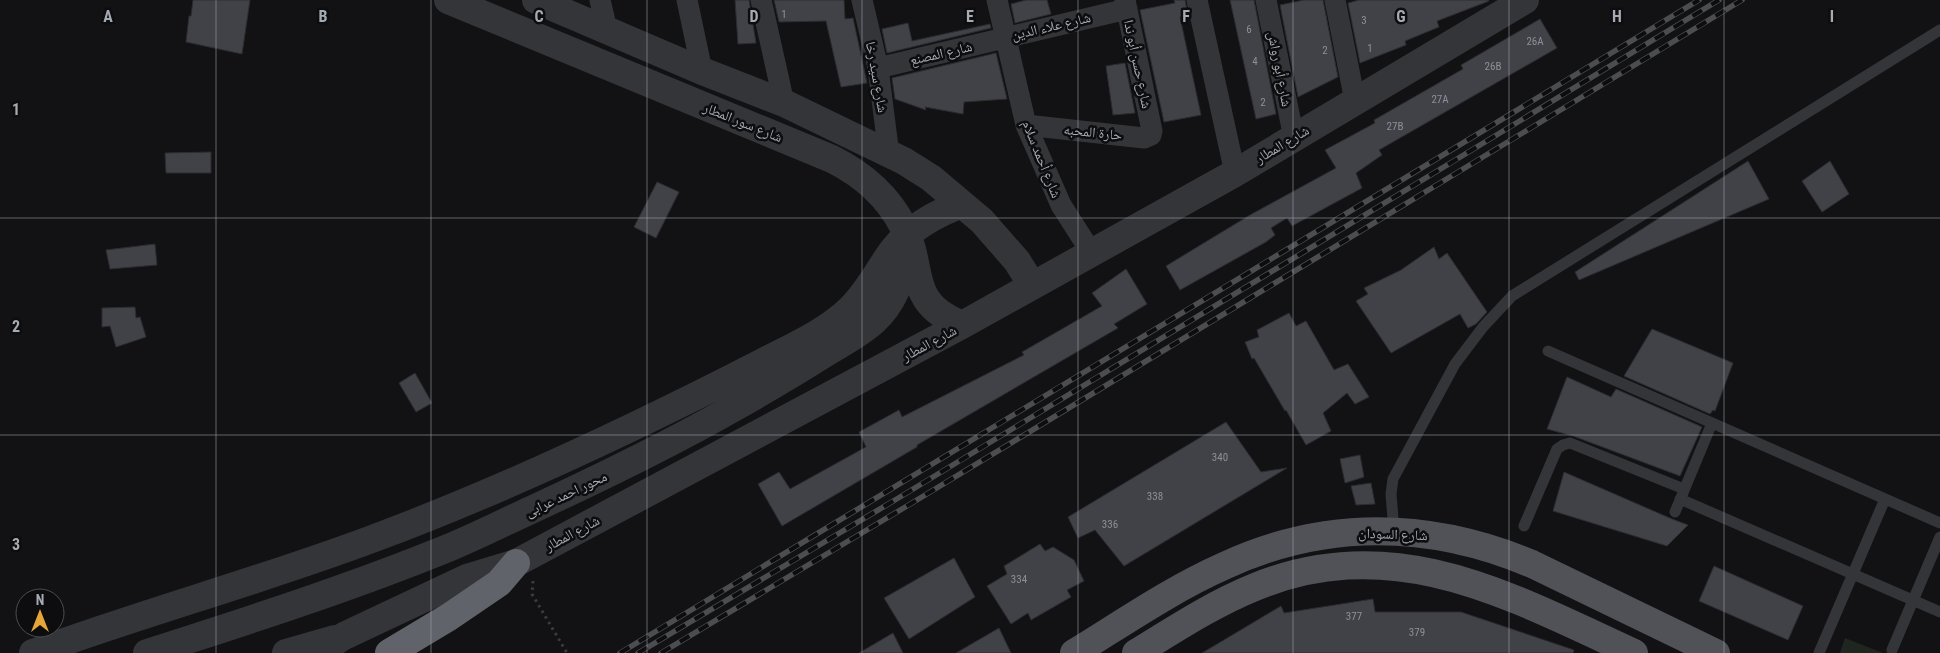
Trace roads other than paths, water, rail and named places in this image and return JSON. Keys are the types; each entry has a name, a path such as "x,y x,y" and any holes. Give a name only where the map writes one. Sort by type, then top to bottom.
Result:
{"highway":[{"path":"389,653 449,617 499,583 525,558"}],"main road":[{"path":"1394,531 1401,567"},
{"name":"شارع السودان","path":"1074,653 1173,593 1250,554 1278,545 1335,534 1394,531 1451,538 1506,553 1716,653"},
{"path":"1136,653 1230,598 1285,577 1342,567 1401,567 1459,579 1519,601 1634,653"}],"street":[{"name":"شارع سور المطار","path":"448,0 832,158 862,177 893,209 907,235 914,260 916,277 927,300 949,320 962,325"},
{"path":"536,0 702,71 784,102 918,169 982,221 1017,261 1032,285"},
{"path":"600,0 607,30"},
{"path":"687,0 702,71"},
{"path":"761,0 784,102"},
{"name":"شارع سيد رخا","path":"862,0 878,68 889,155"},
{"name":"شارع أحمد سلام","path":"998,0 1026,125 1061,205 1091,252"},
{"path":"1197,0 1235,173"},
{"name":"شارع أبو رواش","path":"1266,0 1294,138"},
{"path":"1335,0 1355,102"},
{"name":"شارع المطار","path":"317,653 344,636 467,578 525,558 962,325 1235,173 1525,0"},
{"name":"شارع علاء الدين","path":"1005,37 1126,4"},
{"name":"شارع حسن أبو ندا","path":"1126,4 1152,127"},
{"name":"شارع المصنع","path":"878,68 1005,37"},
{"name":"حارة المحبه","path":"1026,125 1144,138 1151,135 1152,127"},
{"path":"32,653 370,540 497,490 603,441 819,333 835,322 863,296 894,249 907,235 933,216 962,204"},
{"name":"محور احمد عرابى","path":"147,653 383,573 454,545 582,487 697,429 808,364 862,330 874,320 893,295 899,281 905,259 907,235"},
{"path":"286,653 344,636"}],"lane":[{"path":"1394,531 1391,494 1393,479 1455,364 1483,327 1512,296 1940,30"},
{"path":"1548,351 1940,523"},
{"path":"1675,512 1712,423"},
{"path":"1524,526 1558,449 1570,443 1853,574 1940,612"},
{"path":"1819,653 1885,499"},
{"path":"1892,650 1940,537"}],"railway":[{"path":"620,653 1699,0"},
{"path":"638,653 900,497 1719,0"},
{"path":"661,653 1742,0"}]}
